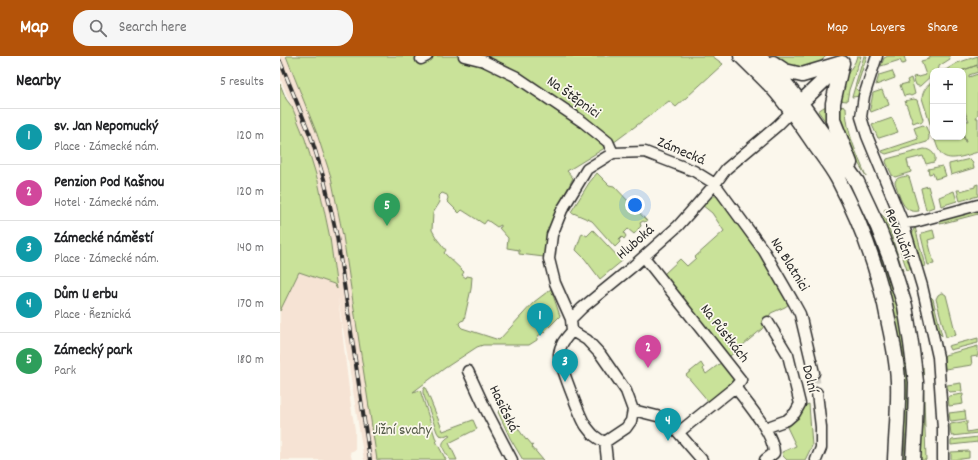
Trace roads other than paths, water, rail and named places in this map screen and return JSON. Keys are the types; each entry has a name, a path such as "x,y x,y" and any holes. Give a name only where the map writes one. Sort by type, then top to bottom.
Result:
{"main road":[{"name":"Revoluční","path":"741,56 772,88 796,107 857,182 878,227 890,258 905,306 911,343 916,382 916,426 913,460"},
{"name":"Revoluční","path":"758,56 781,78 837,178 867,241 887,310 898,380 895,460"},
{"path":"764,56 785,72 802,75 844,60"},
{"path":"796,107 844,60"},
{"path":"844,60 833,103 833,120 857,182"}],"street":[{"name":"Na Štěpnici","path":"464,56 484,61 515,76 583,122 608,142 613,153"},
{"name":"Revoluční","path":"877,56 864,96 861,117 867,136 903,223 922,286 938,357 943,429 943,460"},
{"name":"Zámecká","path":"572,331 571,319 555,283 549,258 552,236 562,210 587,169 613,153 645,152 694,171 715,184 726,169 777,126 796,107"},
{"name":"Hluboká","path":"571,319 678,226 715,184"},
{"name":"Na Blatnici","path":"715,184 764,252 800,314 814,374"},
{"path":"903,223 914,222 978,204"},
{"name":"Na Půstkách","path":"644,257 741,380 735,387 765,428 774,448 774,453 765,460"},
{"name":"Dolní","path":"765,428 787,420 795,413 800,404 788,354 768,322"},
{"path":"572,331 586,340 605,361 626,391 633,410 631,421 626,428 605,442 597,439 585,425 568,385 559,356 561,344 572,331"},
{"name":"Hasičská","path":"468,371 512,460"},
{"path":"679,432 735,387"},
{"path":"816,393 821,427 821,448 816,460"},
{"path":"633,410 661,417 670,423 701,459"},
{"path":"605,442 608,460"}],"tunnel":[{"path":"814,373 817,393"}],"railway":[{"path":"280,61 311,137 324,179 337,237 370,460"}],"place":[{"name":"Zámecký park","path":"387,226"},
{"name":"sv. Jan Nepomucký","path":"540,336"},
{"name":"Penzion Pod Kašnou","path":"648,368"},
{"name":"Zámecké náměstí","path":"565,382"},
{"name":"Dům U erbu","path":"668,441"}],"park label":[{"name":"Jižní svahy","path":"402,431"}]}
